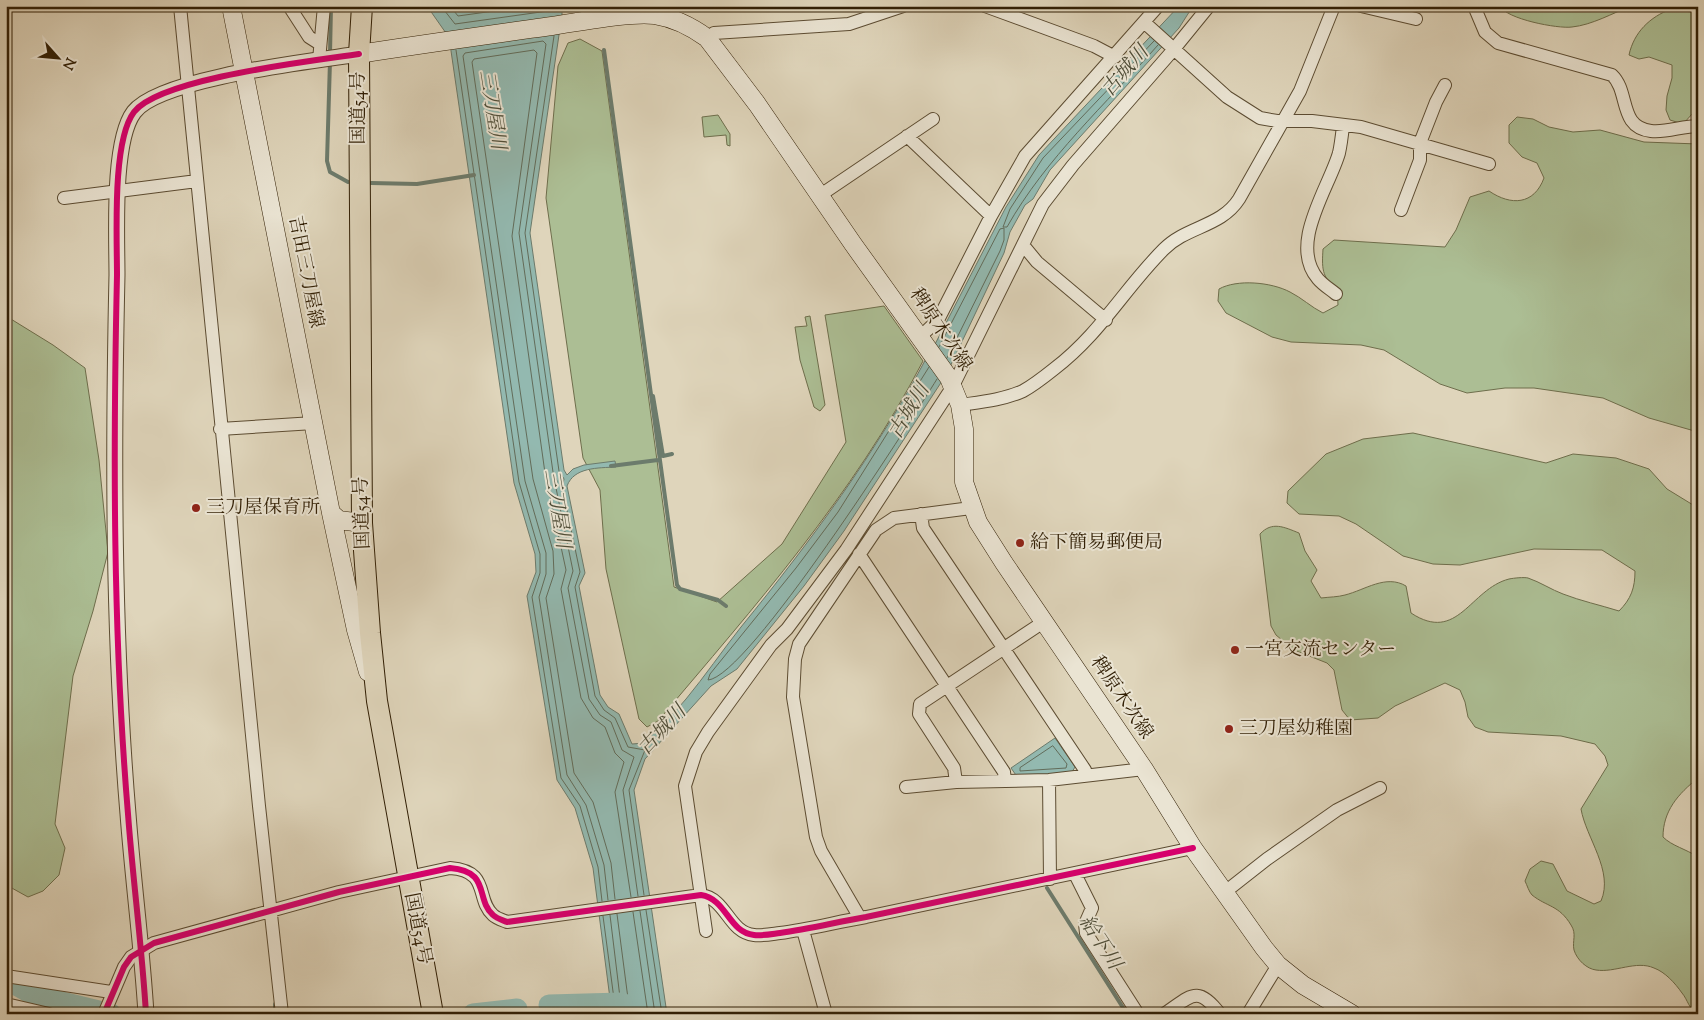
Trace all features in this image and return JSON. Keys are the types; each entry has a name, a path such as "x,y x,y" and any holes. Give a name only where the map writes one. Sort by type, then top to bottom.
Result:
{"highway":[{"name":"国道54号","path":"362,6 359,54 362,523 377,701 433,1014"}],"main road":[{"name":"吉田三刀屋線","path":"231,6 331,513 356,630 377,701"},
{"name":"稗原木次線","path":"359,54 584,16 654,15 683,24 707,38 757,104 819,196 924,341 951,382 960,405 964,429 964,482 972,508 994,547 1144,770 1193,848 1278,965 1302,985 1352,1014"},
{"path":"331,513 340,520 362,523"}],"street":[{"path":"180,6 184,87 197,181 259,806 282,1014"},
{"path":"289,6 320,54"},
{"path":"320,54 324,6"},
{"path":"707,38 714,33 849,24 903,6"},
{"path":"985,6 1015,11 1116,57"},
{"path":"924,341 938,320 990,216 1024,156 1146,24 1158,6"},
{"path":"706,931 699,896 685,786 696,752 708,732 771,645 787,629 846,550 951,382 1043,204 1073,165 1209,6"},
{"path":"960,405 1001,398 1033,385 1077,351 1106,320 1164,249 1179,238 1216,221 1234,207 1300,91 1334,6"},
{"path":"1361,6 1416,18"},
{"path":"1474,6 1485,32 1498,43 1612,74 1620,84 1630,120 1641,128 1653,131 1698,126"},
{"path":"1146,24 1227,97 1260,118 1312,121 1382,131 1489,164"},
{"path":"146,1014 142,950 128,813 120,684 113,437 118,190 124,134 128,121 136,110 153,96 244,71 320,54 338,57 359,54"},
{"path":"1401,210 1420,160 1420,143 1436,102 1445,85"},
{"path":"819,196 933,119"},
{"path":"1336,294 1318,279 1311,268 1308,251 1312,214 1339,153 1343,126"},
{"path":"908,136 990,216"},
{"path":"64,198 197,181"},
{"path":"1023,245 1037,262 1106,320"},
{"path":"221,429 314,423"},
{"path":"860,918 821,851 816,837 793,682 795,659 799,644 870,537 884,524 894,518 972,508"},
{"path":"921,514 923,528 1004,648 1084,770 1086,776"},
{"path":"858,554 1004,772 1005,781"},
{"path":"956,782 954,768 918,711 920,704 1045,622"},
{"path":"906,787 956,782 1049,780 1144,770"},
{"path":"1049,780 1050,879"},
{"path":"1225,892 1267,859 1337,810 1368,792 1380,788"},
{"path":"104,1014 111,992 131,957 174,936 339,892 450,868 463,870 477,880 491,913 511,922 699,896 715,901 722,907 735,926 746,934 758,936 803,930 1193,848"},
{"path":"1075,874 1092,908 1085,924 1086,933 1138,1014"},
{"path":"803,930 826,1014"},
{"path":"1248,1014 1278,965"},
{"path":"6,976 111,992"},
{"path":"1164,1014 1192,996 1200,995 1208,998 1220,1014"},
{"path":"6,1004 49,1014"}],"green space":[{"path":"1500,6 1631,6 1587,24 1565,27 1545,25 1522,19 1504,11"},
{"path":"1671,9 1698,13 1698,98 1693,113 1683,124 1670,120 1666,110 1667,96 1672,78 1672,65 1649,57 1639,59 1629,55 1635,39 1644,26 1656,16"},
{"path":"580,39 602,51 674,587 717,602 782,544 846,442 825,315 884,306 923,361 866,458 801,549 658,721 647,727 639,719 606,569 600,490 583,458 546,198 558,66 568,43"},
{"path":"718,115 730,134 730,146 727,145 726,135 704,137 702,117"},
{"path":"1517,117 1533,119 1549,127 1573,132 1600,130 1644,142 1698,144 1698,432 1649,418 1603,398 1534,388 1505,388 1467,393 1440,384 1384,350 1361,345 1291,342 1272,337 1226,313 1218,301 1219,289 1226,286 1244,283 1264,284 1290,292 1323,313 1338,305 1337,287 1325,276 1323,266 1323,249 1334,240 1445,247 1456,230 1470,197 1489,191 1497,196 1513,201 1528,198 1540,187 1544,178 1537,163 1522,157 1509,143 1509,125"},
{"path":"6,316 53,345 85,368 99,460 108,552 93,611 73,676 55,824 65,848 59,875 43,891 28,897 10,887 6,888"},
{"path":"810,316 825,405 820,411 814,407 800,360 795,327 807,326 805,317"},
{"path":"1413,433 1546,463 1573,454 1616,458 1649,469 1667,489 1698,508 1698,778 1684,790 1673,804 1666,819 1663,837 1698,857 1698,1014 1689,1005 1673,982 1662,972 1654,968 1640,965 1603,970 1586,966 1575,954 1574,931 1566,918 1557,910 1532,895 1525,881 1530,869 1541,861 1553,864 1567,891 1594,904 1601,901 1604,890 1602,866 1581,809 1608,765 1605,756 1595,744 1561,736 1488,732 1475,727 1468,717 1460,690 1445,683 1395,706 1378,718 1350,720 1342,710 1334,670 1327,663 1294,650 1276,635 1271,626 1260,534 1274,526 1299,533 1305,551 1317,570 1311,581 1321,598 1345,595 1383,582 1398,583 1406,586 1411,613 1427,621 1441,622 1452,619 1496,585 1516,578 1528,578 1570,596 1619,611 1627,602 1633,588 1635,571 1602,550 1534,549 1460,565 1433,564 1403,556 1356,524 1339,516 1299,514 1287,503 1288,491 1326,454 1363,439"}],"water":[{"path":"427,6 562,6 562,21 448,36"},
{"name":"古城川","path":"1179,6 1193,6 1179,28 1050,170 1033,199 1025,205 1010,232 1004,253 948,371 933,348 1006,207 1039,155"},
{"path":"560,28 530,233 564,470 567,475 573,469 584,465 615,461 616,467 594,468 575,475 567,486 585,573 579,586 600,695 608,707 619,714 632,744 644,743 681,705 792,562 841,496 887,427 928,355 944,378 844,531 804,586 737,669 711,686 645,759 634,790 667,1014 612,1014 593,868 575,808 557,780 527,596 536,572 535,554 514,483 450,44"},
{"path":"1055,738 1075,767 1072,772 1018,778 1011,768"}],"waterway":[{"path":"330,54 331,6"},
{"path":"604,50 677,585 680,589 718,600 726,606"},
{"path":"330,61 327,161 330,172 348,182"},
{"path":"371,183 417,184 474,175"},
{"path":"653,396 663,456 672,454"},
{"path":"611,466 658,460"},
{"name":"給下川","path":"1047,888 1127,1014"},
{"path":"6,981 37,996 111,1014"},
{"path":"549,1005 622,1003"},
{"path":"275,1004 275,1014"},
{"path":"473,1014 517,1009"}],"cycle path":[{"path":"146,1014 123,747 115,544 117,190 122,144 127,126 134,112 149,100 174,90 204,81 274,66 359,54"},
{"path":"104,1014 124,967 131,957 154,943 339,892 450,868 463,870 471,874 477,880 488,909 494,916 507,922 701,895 717,903 738,928 745,933 760,935 802,930 1193,848"}],"place":[{"name":"三刀屋保育所","path":"196,508"},
{"name":"給下簡易郵便局","path":"1020,543"},
{"name":"一宮交流センター","path":"1235,650"},
{"name":"三刀屋幼稚園","path":"1229,729"}],"water label":[{"name":"三刀屋川","path":"491,110"},
{"name":"三刀屋川","path":"556,509"}]}
